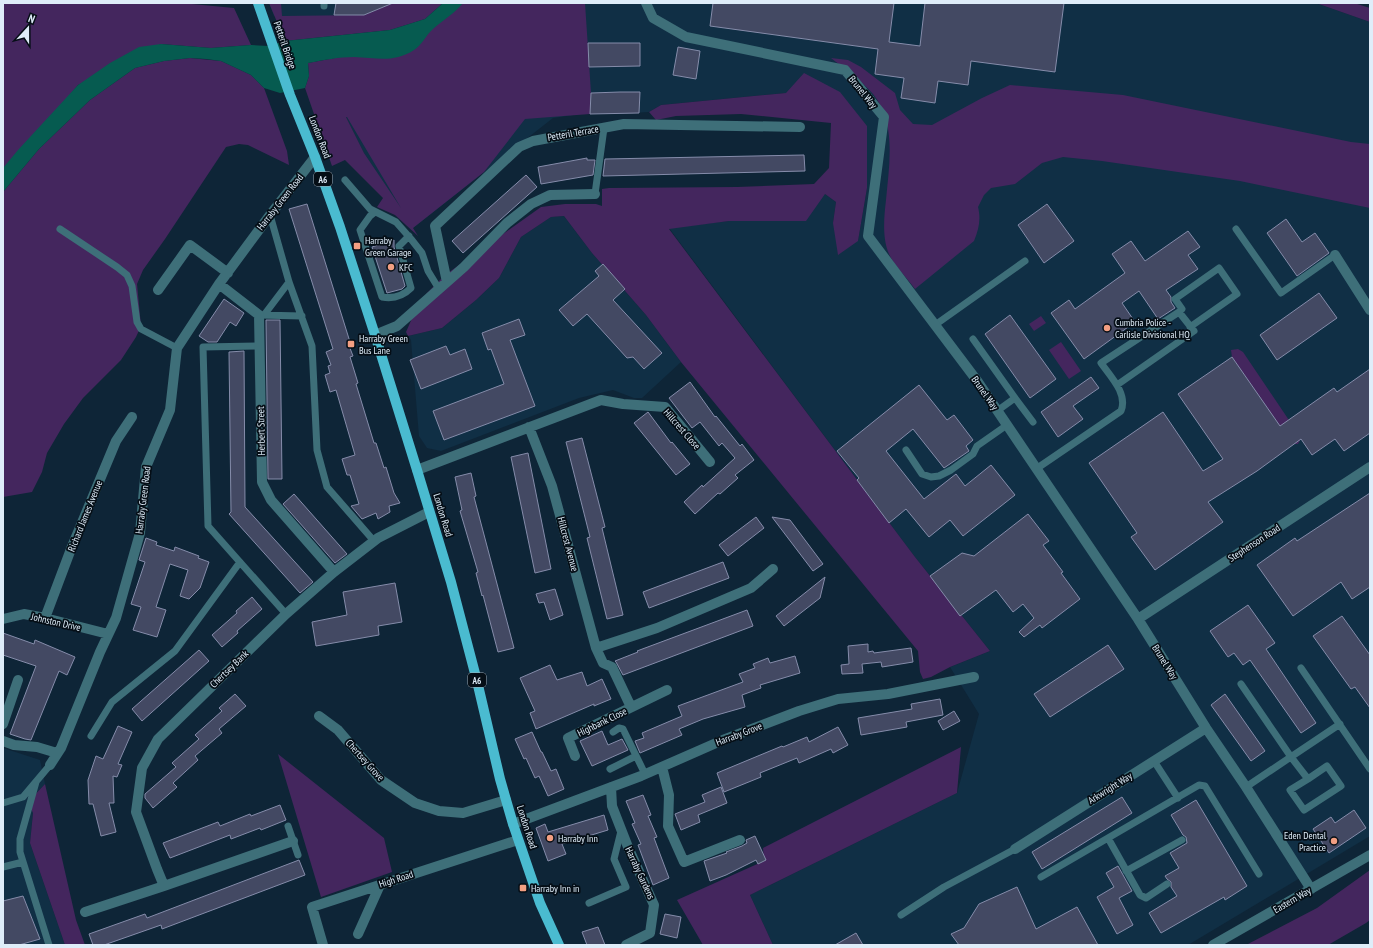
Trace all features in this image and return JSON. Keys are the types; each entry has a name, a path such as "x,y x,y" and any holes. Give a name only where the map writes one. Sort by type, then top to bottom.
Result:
{"main road":[{"name":"Petteril Bridge","path":"258,3 290,95"},
{"name":"London Road","path":"290,95 315,157 340,227 375,335 450,582 513,824 540,903 559,945"}],"street":[{"name":"Brunel Way","path":"646,3 653,18 686,37 844,70 884,117 868,236 978,382 1138,618 1206,728 1246,787 1311,889"},
{"name":"Petteril Terrace","path":"443,285 435,226 519,147 533,141 624,124 800,127"},
{"name":"Harraby Green Road","path":"50,765 57,753 116,618 138,539 142,514 146,467 170,410 178,348 219,284 315,157"},
{"path":"375,335 397,326 464,267 507,224 531,204 550,195 595,194"},
{"path":"158,290 190,245 228,273"},
{"path":"1335,255 1370,310"},
{"path":"219,284 262,315"},
{"name":"Herbert Street","path":"262,315 260,346 262,482 271,500 334,572"},
{"name":"Hillcrest Close","path":"529,427 601,400 623,404 665,407 710,462"},
{"name":"Richard James Avenue","path":"45,618 71,549 116,441 132,417"},
{"path":"417,470 529,427"},
{"name":"Hillcrest Avenue","path":"529,427 552,486 596,648 603,663"},
{"name":"Stephenson Road","path":"1138,618 1370,467"},
{"name":"Chertsey Bank","path":"164,886 136,812 142,768 158,739 286,614 334,572 374,541 429,512"},
{"path":"596,648 657,628 751,588 773,569"},
{"name":"Johnston Drive","path":"3,619 24,614 108,634"},
{"name":"Highbank Close","path":"603,663 612,667 631,707"},
{"name":"Harraby Grove","path":"513,824 645,774 723,740 799,711 838,700 888,694 974,677"},
{"path":"3,724 18,680"},
{"name":"Highbank Close","path":"575,756 568,738 667,690"},
{"name":"Chertsey Grove","path":"319,716 338,730 381,780 415,803 439,811 463,813 506,800"},
{"name":"Arkwright Way","path":"1015,849 1206,728"},
{"path":"3,741 14,745 37,747 57,753"},
{"path":"662,767 669,795 668,826 684,862 740,840"},
{"name":"Harraby Gardens","path":"611,787 612,806 628,847 654,904 650,933 626,945"},
{"path":"85,912 164,886 293,840"},
{"name":"High Road","path":"323,945 312,907 518,840"},
{"name":"Eastern Way","path":"1213,945 1370,855"},
{"path":"358,934 380,885"}],"lane":[{"path":"595,194 604,128"},
{"path":"345,180 370,208 396,222 422,253 428,271 443,285"},
{"path":"375,212 370,216 360,230 382,297 396,297 407,292 411,288 399,246 409,236"},
{"path":"270,215 289,282 312,346 317,450 327,487 374,541"},
{"path":"60,229 127,275 132,286 137,322 141,329 178,348"},
{"path":"1236,229 1281,293 1335,255"},
{"path":"935,325 1025,261"},
{"path":"1036,469 1121,411 1123,405 1120,390 1101,363 1179,312 1182,309 1175,299 1219,268 1237,294 1190,327"},
{"path":"262,315 289,282"},
{"path":"1117,385 1194,331 1179,312"},
{"path":"262,315 302,316"},
{"path":"973,339 1033,422"},
{"path":"260,346 203,347 208,526 286,614"},
{"path":"997,411 1015,398"},
{"path":"906,450 922,474 931,477 939,476 951,470 973,454 977,446 1007,425"},
{"path":"91,736 112,702 175,651 240,562"},
{"path":"1301,668 1340,724 1367,758 1370,769"},
{"path":"1241,684 1291,757 1308,779"},
{"path":"1246,787 1340,724"},
{"path":"613,732 619,728 623,729 645,774"},
{"path":"610,769 636,756"},
{"path":"1154,761 1178,798"},
{"name":"Harraby Green Road","path":"3,802 22,797 50,765"},
{"path":"1327,766 1341,786 1304,810 1290,790 1308,779 1327,766"},
{"path":"36,782 20,839 20,852 49,945"},
{"path":"1041,877 1199,785 1205,786 1259,874"},
{"path":"288,826 298,855"},
{"path":"589,903 626,887 614,859 621,830"},
{"path":"1108,838 1140,896 1146,898 1167,884"},
{"path":"1126,871 1182,840"},
{"path":"901,915 944,887 1015,849"},
{"path":"3,868 23,862"}],"shaded area":[{"path":"3,3 191,3 234,8 251,45 211,48 161,44 78,85 3,176"},
{"path":"269,3 393,3 364,15 274,16"},
{"path":"269,3 281,3 282,16 364,15 393,3 443,3 425,19 390,30 285,41"},
{"path":"443,3 463,3 433,29 414,50 399,57 385,59 348,57 308,63 309,76 305,88 280,93 264,88 251,75 221,61 206,59 190,58 164,61 135,68 90,100 39,149 3,192 3,168 78,85 110,63 139,47 161,44 211,48 251,45 268,46 285,41 390,30 425,19"},
{"path":"455,3 585,3 591,93 590,114 525,119 484,172 413,228 418,236 395,215 377,207 383,198 345,160 332,166 305,88 309,76 308,63 409,44","holes":["347,117 401,208 364,153"]},
{"path":"503,3 1316,3 1370,22 1370,836 1188,945 773,945 750,895 957,793 979,714 950,667 990,651 915,557 669,228 729,221 825,194 836,202 833,223 858,241 867,188 867,126 786,93 661,105 649,112 612,114 587,113 553,118 413,228 364,153 342,109"},
{"path":"1316,3 1354,3 1370,8 1370,22"},
{"path":"190,58 221,61 251,75 264,88 287,151 289,165 248,145 239,144 226,147 143,270 137,284 141,326 136,337 121,360 83,398 64,424 47,453 42,472 32,492 3,497 3,192 39,149 90,100 135,68 164,61"},
{"path":"831,58 848,60 861,67 895,93 900,110 913,124 932,125 982,98 1010,85 1123,95 1351,142 1370,144 1370,208 1240,181 1102,161 1063,157 1042,163 1015,184 991,188 984,195 978,207 979,224 974,241 915,289 891,258 885,241 884,220 890,159 890,145 886,118 881,105 873,94 858,79"},
{"path":"804,73 840,92 867,126 867,188 858,241 838,255 833,223 836,202 825,194 806,221 729,221 669,229 915,557 990,651 950,667 931,677 923,679 920,672 918,651 681,362 646,315 592,253 564,216 551,217 521,237 499,278 476,300 442,328 408,336 406,332 417,307 427,293 445,275 541,207 565,204 596,204 602,206 602,189 609,188 737,187 814,184 829,168 831,123 741,114 676,116 656,120 649,112 661,105 786,93"},
{"path":"564,216 592,253 646,315 681,362 642,398 634,398 613,390 579,398 441,451 427,448 419,436 411,340 408,336 442,328 476,300 499,278 521,237 551,217"},
{"path":"1041,316 1046,323 1034,331 1029,324"},
{"path":"1061,342 1081,371 1069,379 1049,350"},
{"path":"1238,349 1243,352 1301,438 1298,444 1292,444 1232,357 1231,350"},
{"path":"961,747 957,793 750,895 773,945 703,945 677,900 764,861 763,848"},
{"path":"3,748 40,760 45,784 28,802 33,812 30,843 65,945 3,945"},
{"path":"278,754 384,838 392,872 321,897"},
{"path":"45,784 76,920 85,945 65,945 30,843 33,813 28,802"},
{"path":"1370,870 1370,920 1366,923 1328,945 1246,945 1317,908"}],"building":[{"path":"336,3 393,3 364,15 334,15"},
{"path":"713,3 894,3 889,42 920,46 925,3 1064,3 1055,72 971,61 968,85 938,81 935,103 901,98 904,78 875,74 878,49 710,26"},
{"path":"588,43 640,43 640,66 589,67"},
{"path":"678,47 700,51 696,79 673,75"},
{"path":"640,92 639,113 590,114 591,93"},
{"path":"804,155 805,171 603,176 605,159"},
{"path":"587,158 587,160 595,160 593,175 541,184 538,167"},
{"path":"526,175 537,187 463,253 452,241"},
{"path":"307,204 350,342 348,343 353,356 350,357 358,383 356,384 374,443 376,443 384,468 386,467 394,493 400,503 389,506 390,512 378,519 376,513 362,519 351,506 359,504 350,475 347,475 342,459 355,455 336,390 330,392 325,375 330,373 328,366 331,365 326,352 333,349 289,209"},
{"path":"1047,204 1074,241 1044,263 1018,225"},
{"path":"1286,219 1302,242 1315,233 1329,253 1297,276 1267,233"},
{"path":"1188,231 1200,247 1188,255 1198,269 1166,290 1171,297 1171,302 1175,308 1158,319 1139,291 1122,303 1135,322 1084,359 1051,313 1069,300 1075,309 1125,273 1112,254 1131,241 1145,261"},
{"name":"KFC","path":"394,240 394,247 405,286 402,289 387,293 372,247"},
{"path":"603,264 625,289 613,300 662,353 644,369 633,357 627,358 587,314 573,326 559,310 599,276 595,271"},
{"path":"1319,293 1337,318 1277,360 1260,335"},
{"path":"224,299 244,313 236,326 230,322 217,342 208,342 199,336"},
{"path":"1010,315 1056,379 1030,398 985,334"},
{"path":"519,319 525,335 510,340 535,406 444,440 433,411 504,384 491,349 488,350 482,333"},
{"path":"266,320 280,320 282,479 268,479"},
{"path":"446,346 450,355 465,349 472,369 421,389 410,360"},
{"path":"244,351 245,507 313,582 300,593 229,514 231,512 229,352"},
{"path":"1232,357 1280,426 1334,388 1337,392 1370,369 1370,433 1344,451 1335,439 1312,455 1301,439 1257,471 1208,502 1223,522 1155,570 1131,537 1137,533 1089,463 1163,412 1203,471 1223,459 1178,394"},
{"path":"1091,377 1099,388 1073,406 1083,419 1058,437 1041,412"},
{"path":"690,382 715,417 716,416 740,446 742,444 754,460 735,475 738,478 720,494 718,493 695,514 684,502 735,458 722,443 719,446 700,422 692,428 669,398"},
{"path":"919,385 947,420 954,415 973,440 966,446 969,451 944,468 913,429 886,451 924,499 956,474 965,486 991,465 1015,495 963,536 950,520 929,537 906,509 889,523 857,480 859,478 837,451"},
{"path":"648,412 671,443 672,442 690,464 676,475 634,423"},
{"path":"582,438 605,527 602,528 623,615 607,619 587,538 590,537 566,442"},
{"path":"528,453 551,569 535,573 511,457"},
{"path":"471,473 476,496 474,497 514,648 498,652 476,573 478,572 460,511 462,510 455,477"},
{"path":"1370,493 1370,587 1352,599 1341,582 1293,616 1257,565 1295,538 1297,541"},
{"path":"294,494 347,554 335,563 283,504"},
{"path":"1028,514 1049,541 1043,545 1063,572 1061,573 1080,599 1042,628 1040,625 1024,637 1019,632 1034,618 1023,604 1013,612 996,590 960,616 930,576 962,553 974,556"},
{"path":"756,517 764,528 728,556 719,545"},
{"path":"772,517 790,520 823,564 813,571"},
{"path":"146,538 157,542 156,545 174,551 175,547 199,556 198,558 209,562 200,588 189,599 180,596 188,570 170,564 156,607 166,610 157,637 133,630 141,607 131,604 145,562 139,560"},
{"path":"723,562 729,578 649,608 643,592"},
{"path":"825,577 820,598 784,626 776,616"},
{"path":"395,583 402,622 378,626 379,635 316,646 312,622 347,615 343,592"},
{"path":"555,589 563,615 550,620 544,602 539,603 536,594"},
{"path":"252,597 262,609 237,631 238,633 222,647 212,635 237,613 236,611"},
{"path":"1248,605 1275,643 1266,649 1316,723 1301,733 1250,660 1243,665 1234,653 1228,657 1210,631"},
{"path":"747,610 753,626 623,675 615,661 638,652 637,651"},
{"path":"1342,616 1370,655 1370,708 1355,687 1351,689 1313,636"},
{"path":"3,633 34,644 35,640 75,657 67,675 59,671 31,740 10,734 36,666 3,655"},
{"path":"868,644 868,652 873,651 874,653 911,648 913,662 882,667 881,662 862,664 863,673 842,674 841,665 849,664 848,646"},
{"path":"1108,645 1124,669 1050,717 1034,694"},
{"path":"199,650 209,661 142,721 132,709"},
{"path":"795,656 800,673 760,685 761,688 742,695 745,707 703,719 679,729 682,735 640,753 635,741 644,738 642,733 682,716 678,706 743,682 739,674 755,668 753,664 768,658 770,663"},
{"path":"550,665 557,680 582,672 587,686 602,679 611,699 594,706 594,704 536,729 530,713 535,711 520,678"},
{"path":"235,694 246,706 219,729 222,733 195,756 198,760 173,783 177,787 153,808 145,798 145,794 176,767 172,763 199,739 195,735 222,711 219,708"},
{"path":"1225,694 1265,751 1251,761 1211,705"},
{"path":"940,699 943,715 906,722 907,727 861,735 858,718 912,709 911,704"},
{"path":"954,711 960,721 943,730 938,721"},
{"path":"118,726 132,732 118,764 122,765 117,777 113,776 114,803 109,803 116,832 101,836 93,804 89,804 88,780 96,756 103,759"},
{"path":"838,727 848,745 833,753 831,749 799,763 797,758 760,773 761,777 724,792 717,773 807,737 809,742"},
{"path":"602,731 608,745 622,739 628,750 592,766 580,741"},
{"path":"532,732 551,771 556,769 564,789 548,796 539,776 535,778 526,758 524,759 515,739"},
{"path":"721,787 727,803 698,815 700,822 681,830 675,814 705,802 702,795"},
{"path":"643,795 651,815 648,816 657,837 654,838 669,878 653,885 638,845 641,844 632,824 635,823 626,801"},
{"path":"1122,797 1132,813 1042,869 1032,852"},
{"path":"1196,800 1247,886 1225,900 1224,897 1161,933 1149,913 1177,896 1171,887 1171,882 1165,876 1179,868 1170,853 1187,843 1186,837 1183,835 1171,815"},
{"path":"280,805 286,820 261,830 260,828 231,839 230,835 170,858 163,843 218,822 220,826 250,814 251,816"},
{"name":"Eden Dental Practice","path":"1354,810 1366,828 1329,853 1313,829 1331,817 1335,823"},
{"path":"604,815 608,830 562,844 566,854 548,861 536,828 545,824 548,832"},
{"path":"755,836 766,860 758,864 756,860 710,881 704,861 742,846 747,843 746,840"},
{"path":"299,860 305,875 162,929 161,925 104,945 93,945 89,934 145,914 147,918"},
{"path":"1118,866 1132,891 1119,898 1133,925 1117,934 1097,897 1114,887 1106,873"},
{"path":"1017,887 1036,929 1077,907 1098,945 959,945 951,934 964,928 979,904"},
{"path":"23,896 40,939 19,945 3,945 3,901"},
{"path":"665,914 681,917 677,938 660,934"},
{"path":"598,927 605,945 587,945 582,932"},
{"path":"856,933 863,945 835,945"}],"place":[{"name":"Harraby Green Garage","path":"357,246"},
{"name":"KFC","path":"391,267"},
{"name":"Cumbria Police - Carlisle Divisional HQ","path":"1107,328"},
{"name":"Harraby Green Bus Lane","path":"351,344"},
{"name":"Harraby Inn","path":"550,838"},
{"name":"Eden Dental Practice","path":"1334,841"},
{"name":"Harraby Inn in","path":"523,888"}]}
